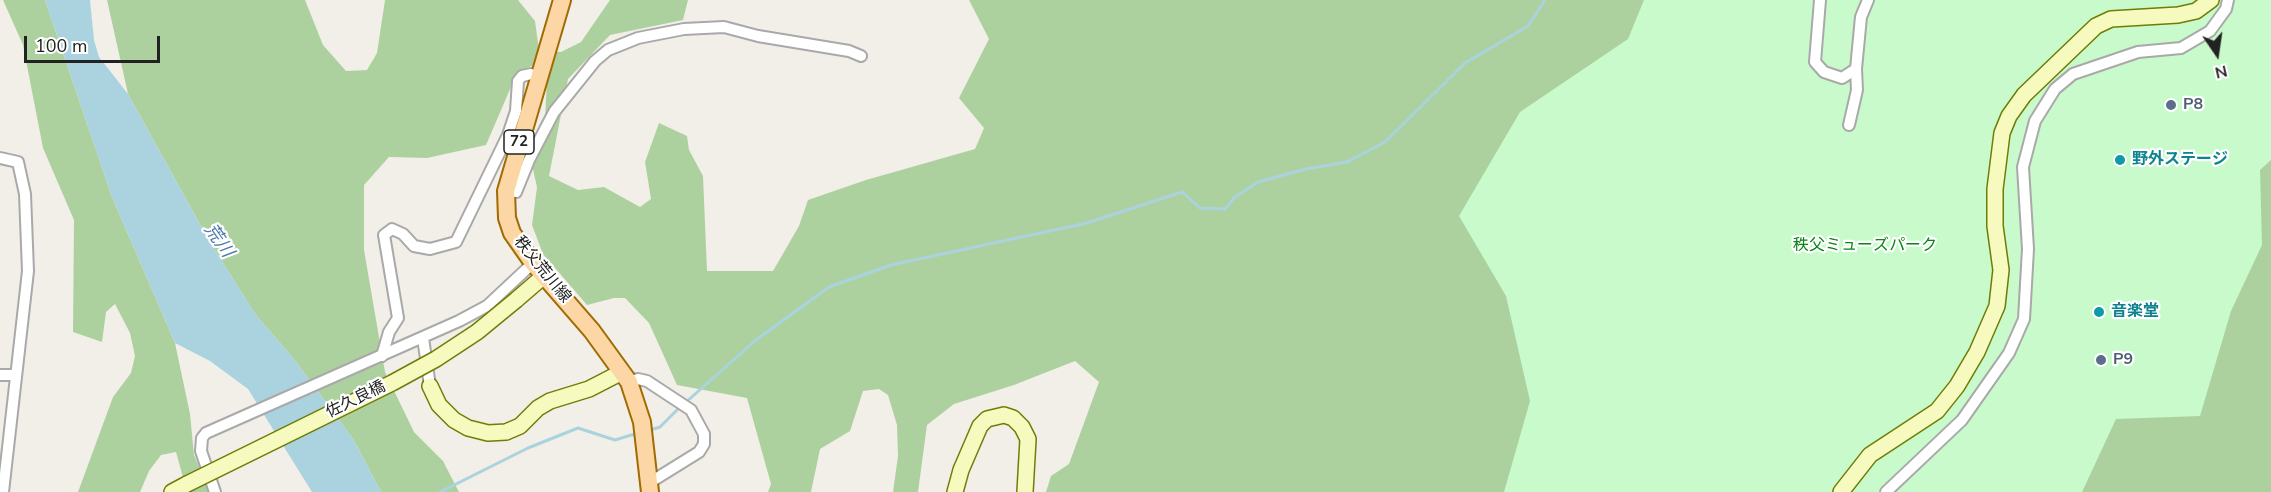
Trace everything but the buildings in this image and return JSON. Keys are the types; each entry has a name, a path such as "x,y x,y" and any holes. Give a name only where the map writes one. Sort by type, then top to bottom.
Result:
{"main road":[{"name":"秩父荒川線","path":"562,0 506,191 507,218 512,233 533,263 592,331 626,377 642,422 650,488"}],"street":[{"path":"1820,0 1815,62 1824,72 1842,78 1856,69"},
{"path":"1849,125 1857,90 1856,69 1861,17 1868,0"},
{"path":"1841,492 1870,455 1937,411 1957,386 1977,352 1997,306 2001,270 1995,226 1995,189 2002,133 2024,95 2096,26 2111,19 2178,15 2196,11 2211,0"},
{"path":"1886,492 1962,420 2009,353 2024,319 2028,249 2023,167 2035,121 2055,88 2073,74 2138,52 2181,48 2210,31 2226,9 2228,0"},
{"path":"506,191 516,192 529,160 554,112 595,61 608,50 638,38 684,29 723,27 758,36 849,51 861,56"},
{"path":"382,356 389,332 398,318 384,234 392,229 403,234 414,246 430,249 456,242 508,135 516,111 518,81 522,76 531,74 539,76"},
{"path":"0,158 18,162 25,194 28,271 3,492"},
{"path":"215,492 201,451 202,438 206,433 459,321 487,306 533,263"},
{"name":"佐久良橋","path":"172,492 436,359 477,332 545,275"},
{"path":"423,338 430,386 439,405 454,420 468,428 488,433 506,432 520,426 538,408 550,401 626,377 646,381 691,410 704,434 704,444 699,452 650,488"},
{"path":"0,375 16,375"},
{"path":"955,492 961,470 980,426 987,419 1004,415 1013,418 1022,427 1028,439 1025,492"}],"green space":[{"path":"3,0 45,0 112,197 175,343 190,414 194,455 210,492 187,492 176,452 161,455 149,471 140,492 78,492 113,397 131,373 135,356 130,333 115,304 106,312 102,342 73,332 74,220 43,148 23,45"},
{"path":"107,0 305,0 323,45 346,71 367,70 377,53 385,0 518,0 535,21 539,50 561,52 581,42 610,0 688,0 683,20 610,35 568,79 549,176 578,190 604,187 640,207 651,199 645,162 659,123 687,136 689,150 703,176 707,271 773,271 799,226 808,200 866,180 975,149 984,128 959,98 989,39 969,0 1809,0 1873,492 1046,492 1051,476 1069,464 1099,382 1075,361 1014,385 954,404 927,425 918,492 893,492 898,456 897,425 888,395 879,389 863,391 850,431 820,449 811,492 768,492 771,484 747,398 677,385 649,323 625,298 614,298 587,305 543,254 532,225 537,187 532,165 544,145 547,77 536,64 517,73 486,145 427,158 389,157 364,185 364,250 385,372 414,432 443,461 459,492 381,492 353,439 293,358 255,314 208,239 128,94"},
{"name":"秩父ミューズパーク","path":"1644,0 2271,0 2271,160 2260,170 2262,245 2231,311 2200,416 2116,419 2082,492 1504,492 1530,401 1506,296 1459,216 1520,112 1628,39"},
{"path":"2271,85 2271,492 1928,492"}],"water":[{"path":"45,0 90,0 94,40 99,57 128,94 208,239 255,314 293,358 353,439 381,492 312,492 248,389 210,361 175,343 112,197"}],"waterway":[{"path":"685,403 756,340 829,287 891,265 1087,223 1182,192 1200,208 1225,209 1235,197 1258,182 1306,169 1347,162 1385,142 1465,63 1528,26 1545,0"},
{"path":"647,431 660,427 680,407"},
{"path":"440,492 528,448 578,428 615,440 638,433"}],"place":[{"name":"P8","path":"2171,105"},
{"name":"野外ステージ","path":"2120,160"},
{"name":"音楽堂","path":"2099,312"},
{"name":"P9","path":"2101,360"}],"water label":[{"name":"荒川","path":"218,241"}]}
